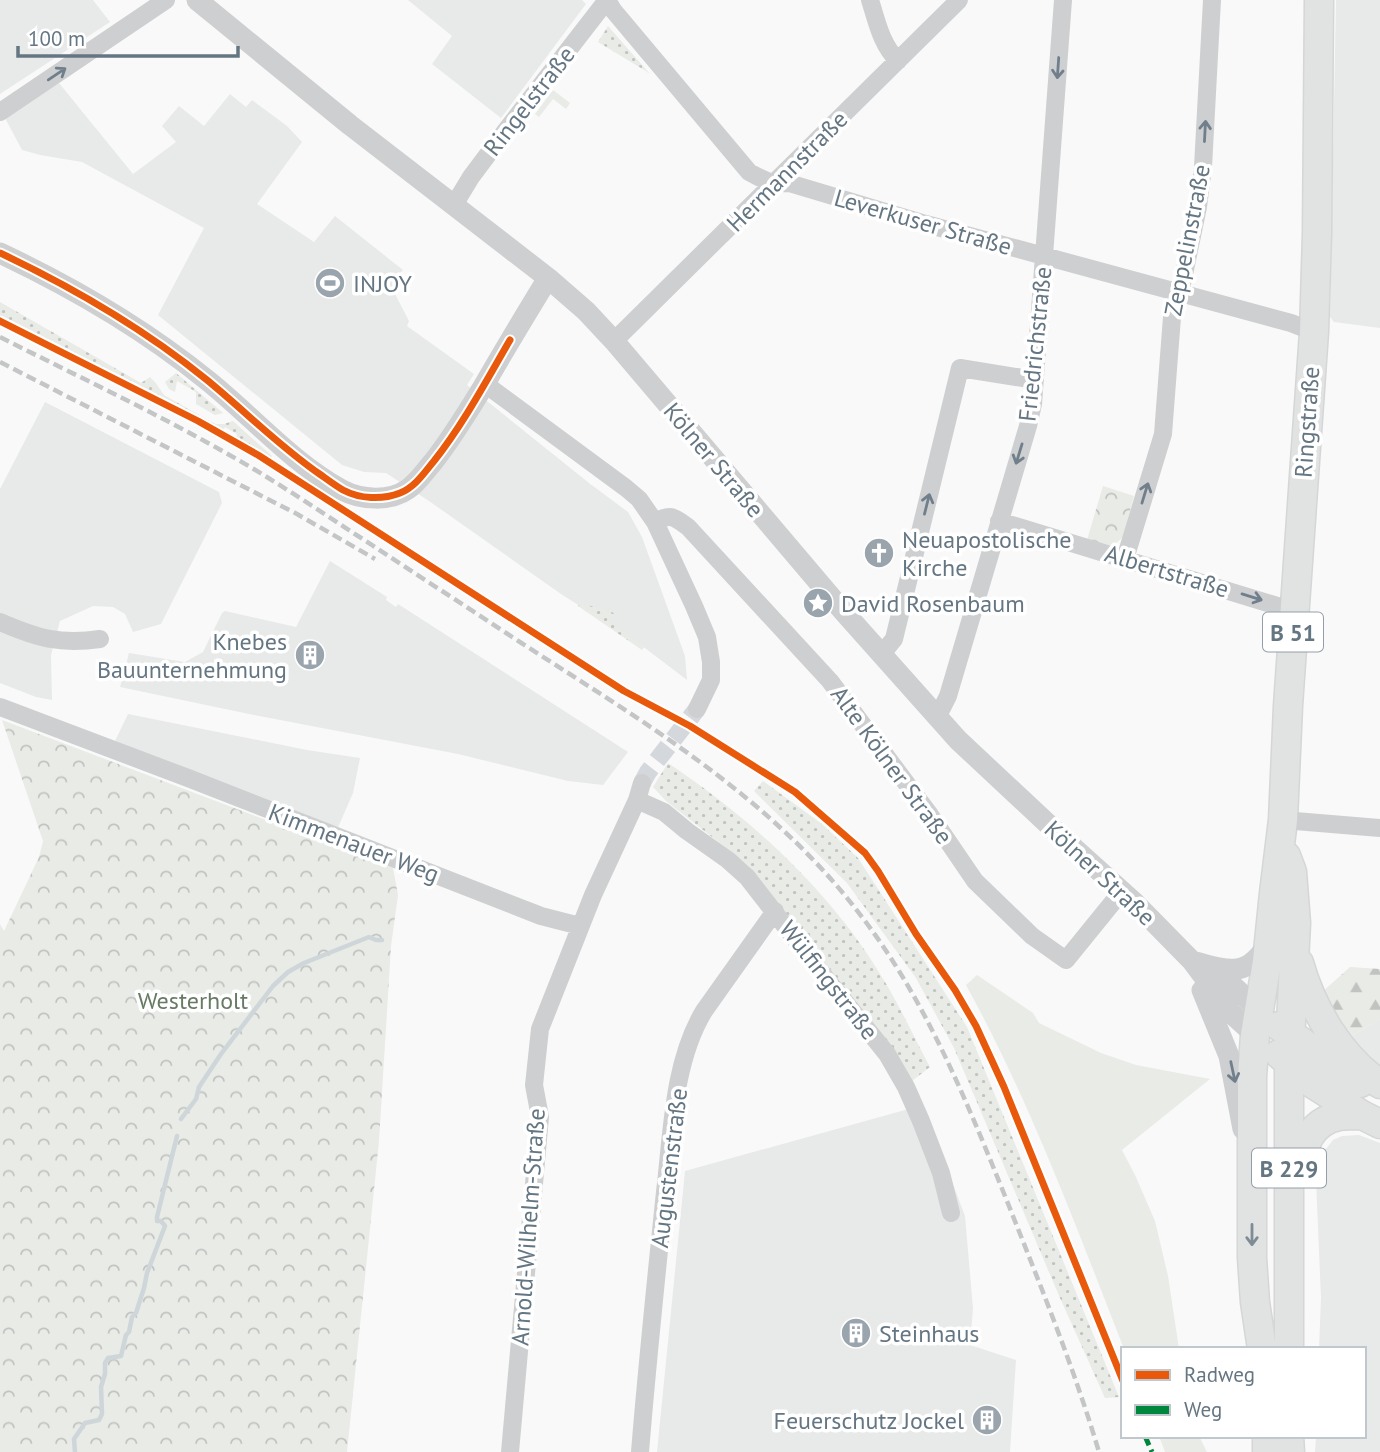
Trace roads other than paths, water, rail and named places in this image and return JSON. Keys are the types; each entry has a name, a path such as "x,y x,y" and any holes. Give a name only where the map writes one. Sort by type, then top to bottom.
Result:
{"main road":[{"name":"Ringstraße","path":"1290,1049 1282,946 1274,893 1282,832 1294,611 1314,332 1320,0"},
{"name":"Ringstraße","path":"1257,1022 1282,946"},
{"path":"1282,946 1327,1026 1361,1069 1380,1084"},
{"name":"Kölner Straße","path":"1257,1022 1374,1112"},
{"name":"B 229","path":"1257,1022 1252,1077 1253,1281 1262,1347"},
{"name":"B 229","path":"1289,1243 1290,1049"},
{"path":"1289,1347 1289,1243 1301,1222 1301,1154 1315,1130 1330,1119 1374,1112"}],"street":[{"path":"0,112 166,0"},
{"name":"Kölner Straße","path":"197,0 586,311 958,740 1122,891 1192,961 1231,1013 1257,1022"},
{"name":"Ringelstraße","path":"454,205 471,177 607,0"},
{"name":"Leverkuser Straße","path":"607,0 749,172 772,184 789,183 926,224 1291,323 1314,332"},
{"path":"870,0 883,42 898,61"},
{"name":"Hermannstraße","path":"614,341 959,0"},
{"name":"Friedrichstraße","path":"935,715 948,696 1033,404 1063,0"},
{"name":"Zeppelinstraße","path":"1125,559 1163,434 1174,291 1182,284 1198,207 1203,167 1212,0"},
{"path":"0,253 44,274 157,341 287,450 343,490 369,497 401,493 418,480 457,431 548,278"},
{"path":"881,654 894,639 900,618 960,368 1035,380"},
{"path":"485,384 626,488 639,499 655,522 707,637 711,662 710,680 697,709"},
{"name":"Alte Kölner Straße","path":"655,522 671,516 688,527 821,671 922,804 975,881 1032,936 1066,960 1122,891"},
{"name":"Albertstraße","path":"999,521 1294,611"},
{"path":"0,622 33,636 65,642 100,639"},
{"name":"Kimmenauer Weg","path":"0,707 541,916 580,926"},
{"name":"Wülfingstraße","path":"580,926 640,792 747,877 880,1045 898,1072 921,1121 942,1173 951,1213"},
{"path":"1282,832 1380,828"},
{"name":"Augustenstraße","path":"640,1452 657,1265 676,1101 687,1046 704,1011 775,911"},
{"name":"Arnold-Wilhelm-Straße","path":"510,1452 540,1117 534,1085 540,1029 580,926"},
{"path":"1192,961 1226,970 1238,969 1282,946"},
{"path":"1192,961 1234,1073 1239,1111 1252,1167"}],"waterway":[{"path":"181,1119 196,1099 199,1087 221,1054 273,986 288,972 369,937 382,940"},
{"path":"75,1452 74,1439 85,1423 99,1420 102,1414 101,1387 105,1363 108,1358 121,1356 165,1226 161,1221 157,1221 157,1217 177,1136"}],"tunnel":[{"path":"642,783 697,709"}],"railway":[{"path":"0,337 170,422 293,493 657,731 742,795 782,829 820,867 880,942 903,977 942,1051 977,1128 1045,1297 1099,1452"},
{"path":"0,362 297,514 375,559"}],"place":[{"name":"INJOY","path":"330,283"},
{"name":"Neuapostolische Kirche","path":"879,553"},
{"name":"David Rosenbaum","path":"818,603"},
{"name":"Knebes Bauunternehmung","path":"310,655"},
{"name":"Steinhaus","path":"856,1333"},
{"name":"Feuerschutz Jockel","path":"987,1420"}],"park label":[{"name":"Westerholt","path":"193,1000"}]}
